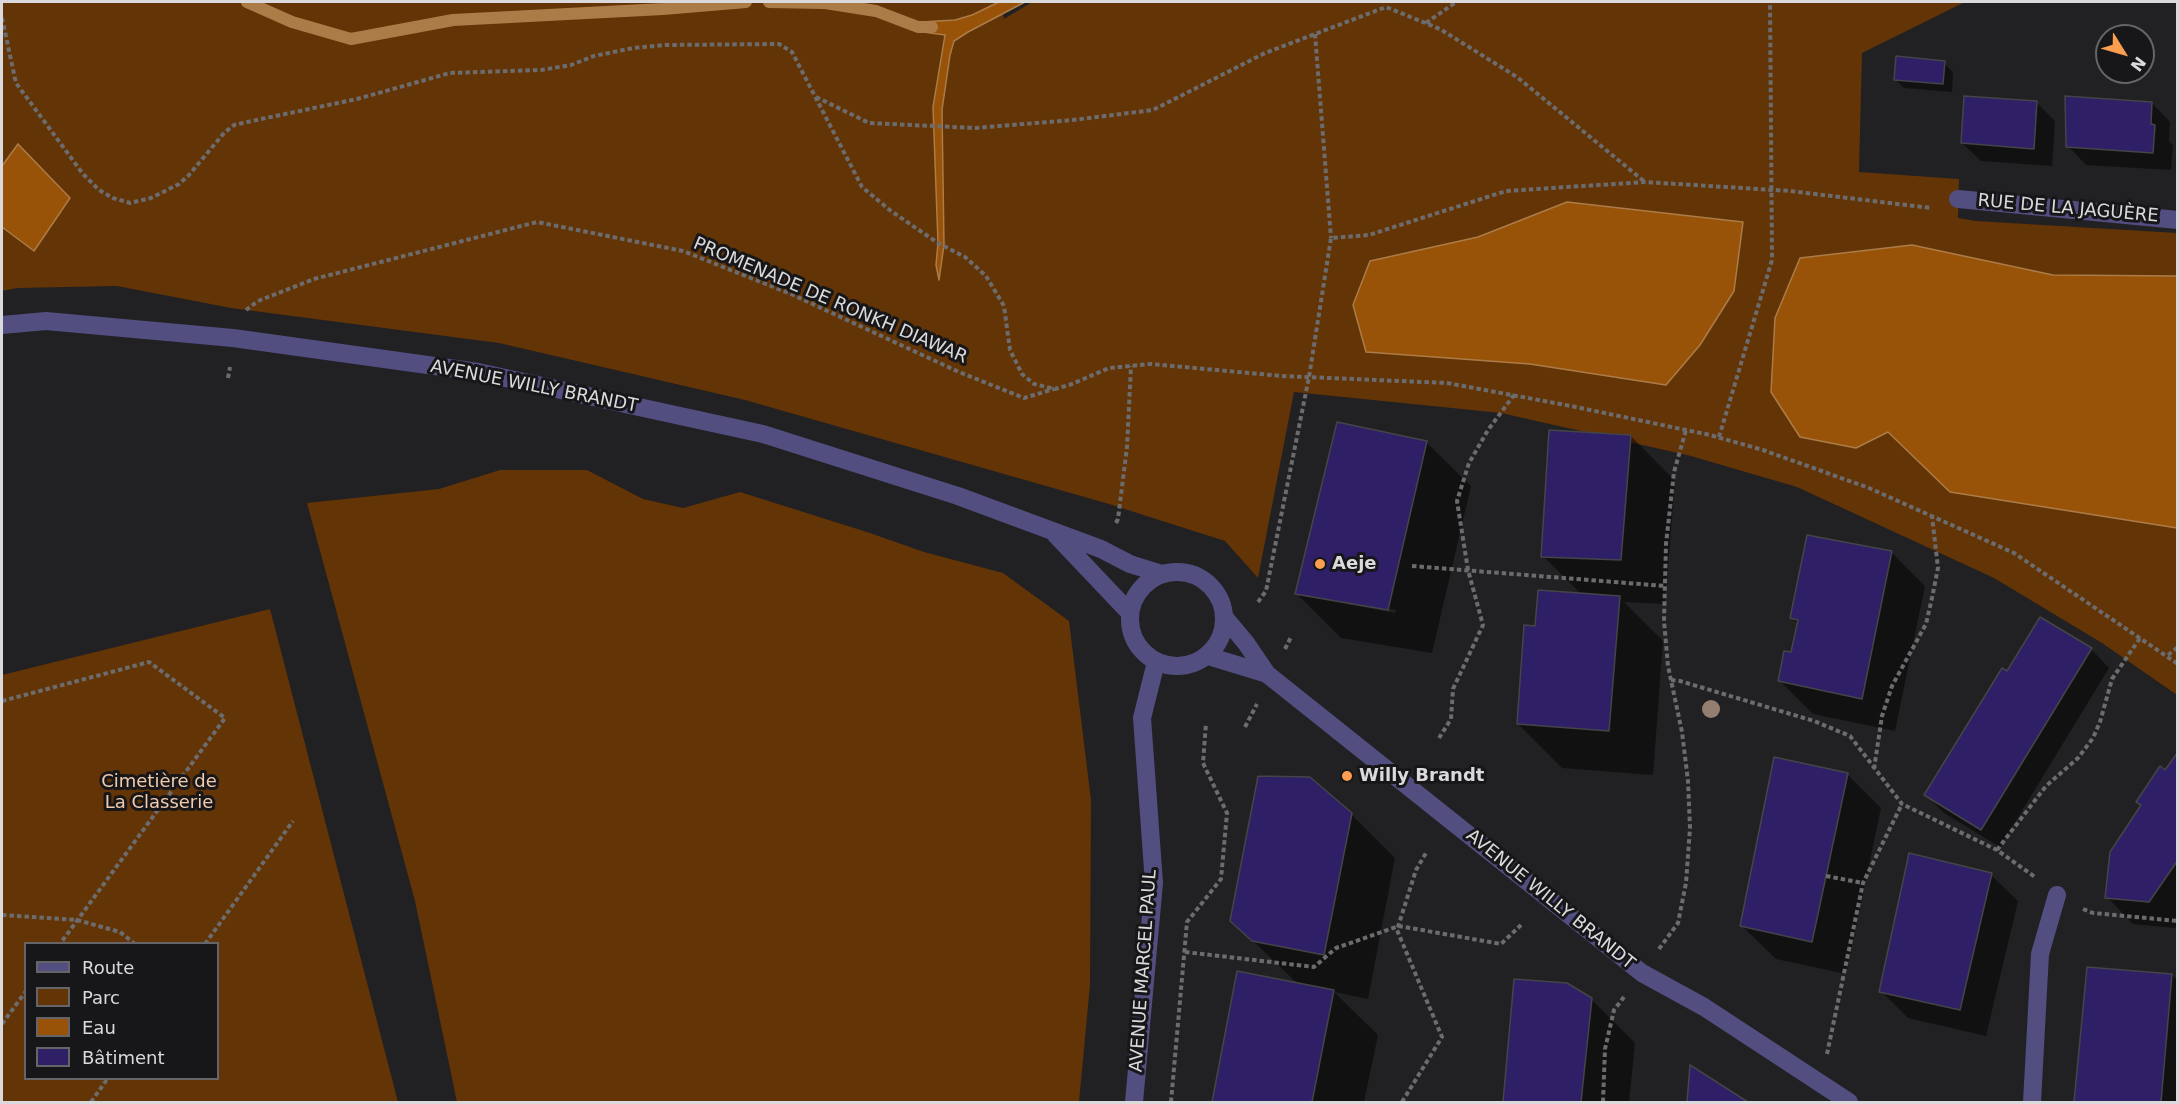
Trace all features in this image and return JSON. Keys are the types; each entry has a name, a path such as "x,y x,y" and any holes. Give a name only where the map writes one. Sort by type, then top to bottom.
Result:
{"street":[{"name":"RUE DE LA JAGUÈRE","path":"1958,199 2178,220"},
{"name":"AVENUE WILLY BRANDT","path":"2,325 46,321 233,338 478,372 763,435 958,496 1101,549 1130,564 1162,574 1179,571 1197,575 1212,585 1222,600 1225,618 1246,643 1267,674 1642,973 1704,1007 1849,1102"},
{"name":"AVENUE WILLY BRANDT","path":"1052,531 1130,613"},
{"path":"1162,574 1146,582 1135,596 1130,613 1131,632 1140,650 1156,662 1174,667 1192,665 1208,656 1221,639 1225,618"},
{"name":"AVENUE WILLY BRANDT","path":"1208,656 1267,674"},
{"name":"AVENUE MARCEL PAUL","path":"1134,1102 1154,883 1142,718 1156,662"},
{"path":"2032,1102 2040,954 2057,895"}],"path":[{"path":"1426,23 1456,2"},
{"path":"1719,437 1772,260 1770,2"},
{"path":"816,97 869,123 975,129 1153,110 1265,53 1386,7 1440,29 1517,77 1646,182"},
{"path":"2,18 16,84 83,174 99,190 130,204 151,198 179,184 195,169 224,133 234,125 357,99 450,73 540,70 571,65 594,56 633,48 666,45 779,44 792,52 862,187 891,211 938,243 965,257 986,276 1004,306 1011,350 1022,374 1034,384 1055,389"},
{"path":"1258,602 1266,591 1309,377 1330,238 1316,34"},
{"path":"1330,238 1369,235 1506,191 1646,182 1772,190 1945,210 1958,199"},
{"name":"PROMENADE DE RONKH DIAWAR","path":"228,378 238,317 258,301 314,279 537,222 683,251 791,294 959,372 1024,398 1072,384 1109,368 1151,364 1309,377 1447,383 1719,437 1858,484 2014,553 2178,664"},
{"path":"1118,519 1127,447 1131,366"},
{"path":"1439,738 1451,719 1453,689 1483,625 1468,570 1457,501 1469,463 1488,430 1514,395"},
{"path":"1603,1102 1605,1049 1614,1011 1678,923 1686,883 1690,828 1688,782 1664,621 1666,544 1674,472 1686,430"},
{"path":"1874,769 1882,716 1888,696 1926,624 1932,598 1938,568 1932,516"},
{"path":"1412,566 1665,586"},
{"path":"1998,850 2046,786 2078,758 2093,738 2112,679 2140,638"},
{"path":"2168,656 2178,647"},
{"path":"2,701 149,662 225,718 61,942"},
{"path":"1671,680 1814,721 1850,736 1902,804 1998,850 2057,895 2093,913 2178,921"},
{"path":"1171,1102 1187,922 1221,879 1227,813 1203,763 1206,723"},
{"path":"1821,1084 1863,883 1902,804"},
{"path":"206,942 293,820"},
{"path":"1402,1102 1442,1038 1397,930 1416,870 1426,853"},
{"path":"1826,876 1863,883"},
{"path":"2,915 77,920 120,932 132,942"},
{"path":"1185,952 1314,967 1336,948 1399,926 1502,944 1521,925"},
{"path":"2,1024 24,994"},
{"path":"91,1102 107,1080"}],"green space":[{"path":"2,2 1001,2 1004,19 1032,2 1965,2 1862,53 1859,172 1959,179 1958,218 2177,233 2177,695 2102,643 1994,578 1797,487 1691,456 1501,413 1294,392 1258,578 1225,541 1109,504 745,400 499,343 231,308 117,286 17,288 2,291"},
{"path":"500,470 587,470 643,499 683,508 740,492 924,552 1003,573 1069,621 1091,800 1090,985 1079,1102 457,1102 415,901 307,503 439,489"},
{"name":"Cimetière de La Classerie","path":"270,609 398,1102 2,1102 2,675"}],"water":[{"path":"999,2 1025,2 954,41 950,55 942,110 944,245 939,280 936,265 938,243 933,107 945,35 916,31 921,22 955,20 972,15"},
{"path":"18,144 70,198 34,251 2,227 2,166"},
{"path":"1567,202 1743,222 1734,291 1700,345 1666,385 1530,364 1366,352 1353,305 1370,261 1478,237"},
{"path":"1912,245 2053,275 2177,276 2177,528 1950,492 1888,432 1856,448 1800,437 1771,392 1775,318 1800,258"}],"building":[{"path":"1896,56 1945,61 1943,84 1894,80"},
{"path":"1964,96 2037,101 2034,149 1961,143"},
{"path":"2065,96 2152,102 2151,124 2155,125 2153,153 2066,147"},
{"path":"1337,422 1427,441 1388,610 1295,594"},
{"path":"1549,430 1631,435 1621,560 1541,557"},
{"path":"1807,535 1892,551 1862,699 1778,681 1784,651 1791,652 1798,620 1790,618"},
{"path":"1538,590 1620,596 1609,731 1517,724 1524,625 1535,626"},
{"path":"2040,617 2092,648 1981,830 1924,795 2002,668 2007,671"},
{"path":"2178,752 2178,860 2149,902 2105,898 2110,852 2141,805 2136,802 2160,766 2165,770"},
{"path":"1774,757 1848,773 1812,942 1740,926"},
{"path":"1258,776 1310,777 1352,813 1324,955 1252,941 1230,921"},
{"path":"1909,853 1992,873 1960,1010 1879,992"},
{"path":"2087,967 2172,974 2161,1102 2074,1102"},
{"path":"1237,971 1334,990 1312,1102 1212,1102"},
{"path":"1514,979 1567,983 1592,998 1581,1102 1503,1102"},
{"path":"1690,1065 1748,1102 1687,1102"}],"waterway":[{"path":"247,2 292,22 351,39 453,20 663,9 746,2"},
{"path":"769,2 825,3 876,11 918,27 932,27"}],"place":[{"name":"Aeje","path":"1320,564"},
{"name":"Willy Brandt","path":"1347,776"}]}
